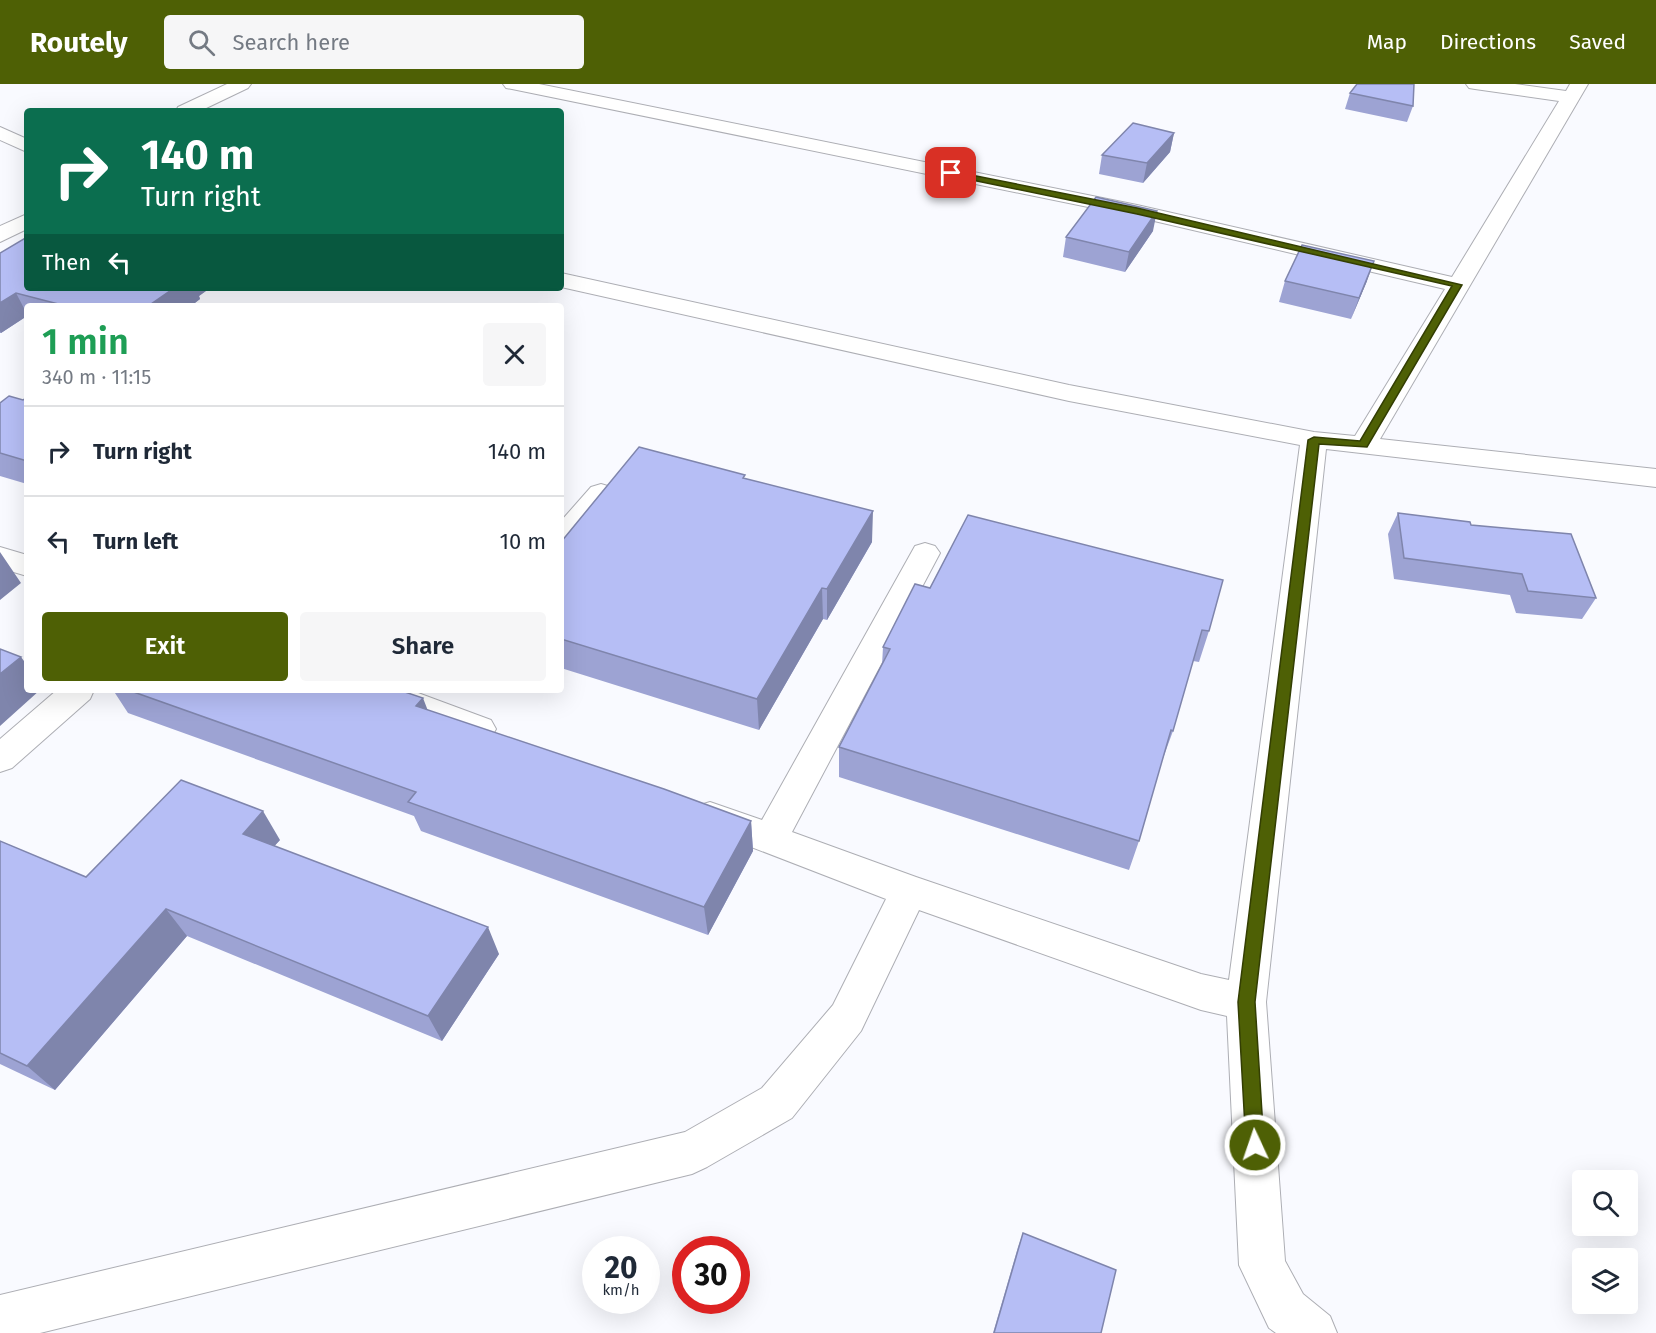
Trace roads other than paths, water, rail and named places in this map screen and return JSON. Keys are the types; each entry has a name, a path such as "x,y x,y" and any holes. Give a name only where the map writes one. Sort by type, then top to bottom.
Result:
{"street":[{"path":"191,108 242,84"},
{"path":"512,84 1137,211 1458,285"},
{"path":"1363,445 1574,90 1475,84"},
{"path":"0,133 24,145"},
{"path":"0,235 24,222"},
{"path":"564,281 1069,393 1314,440 1656,478"},
{"path":"1313,1333 1286,1311 1262,1265 1246,1002 1314,440"},
{"path":"564,536 601,493"},
{"path":"770,838 924,553"},
{"path":"0,557 24,565"},
{"path":"0,759 75,693"},
{"path":"394,693 426,698 507,740"},
{"path":"682,806 909,891 1201,992 1246,1002"},
{"path":"0,1319 692,1152 777,1102 847,1017 909,891"}]}
